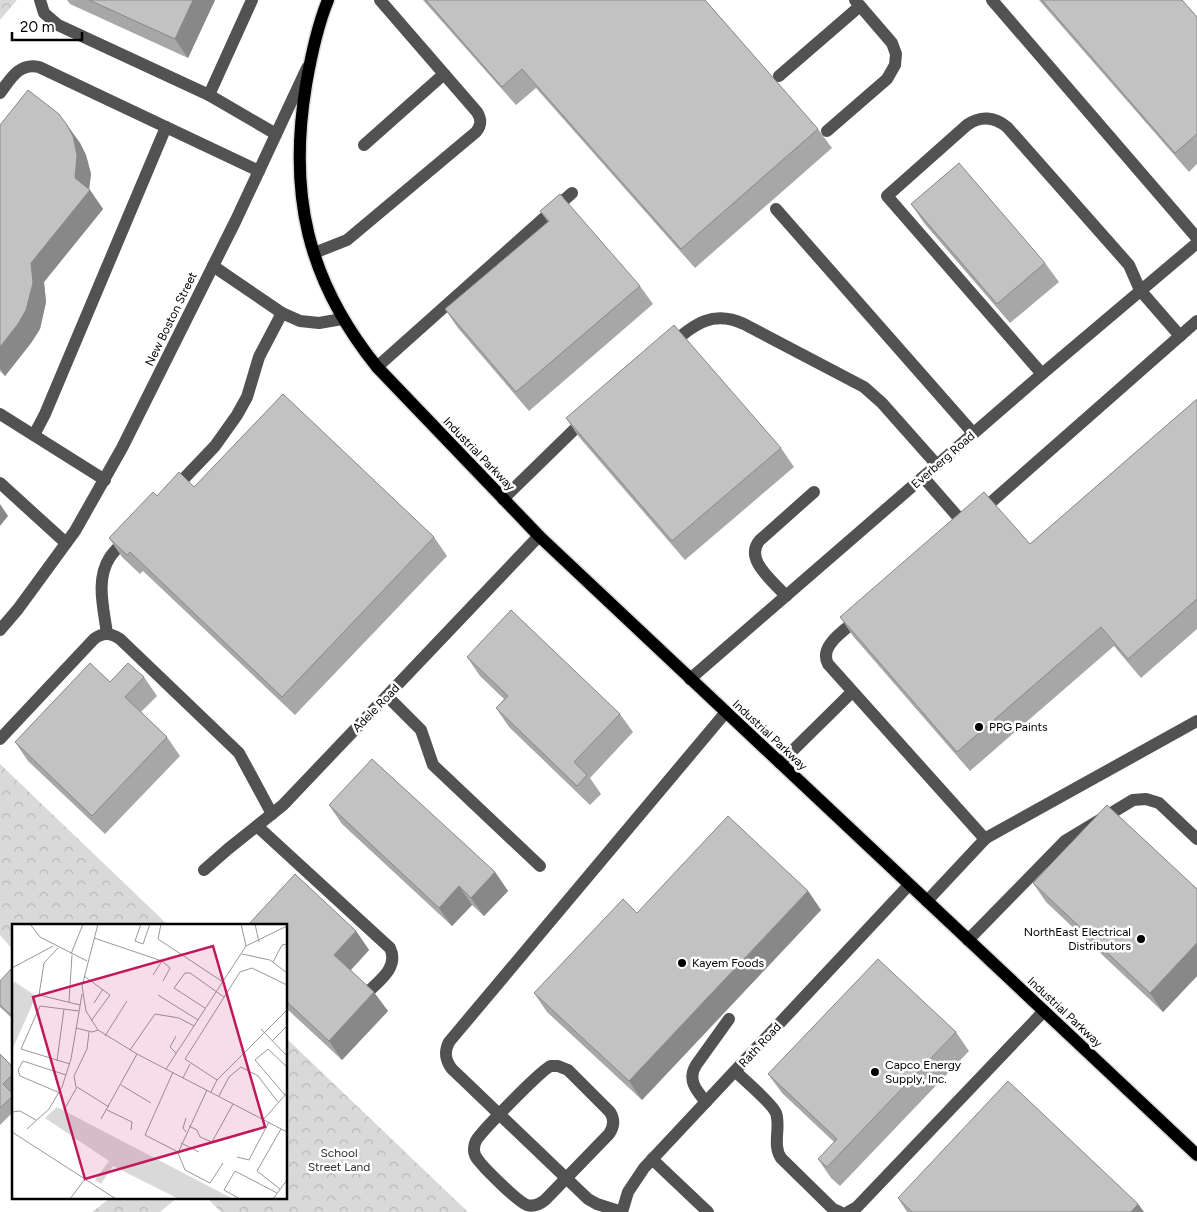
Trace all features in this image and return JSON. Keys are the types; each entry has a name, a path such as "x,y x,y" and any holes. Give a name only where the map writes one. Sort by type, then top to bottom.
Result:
{"main road":[{"name":"New Boston Street","path":"310,61 328,0"},
{"name":"Industrial Parkway","path":"310,61 300,142 300,180 304,219 323,281 342,319 377,367 539,536 1197,1155"}],"street":[{"path":"40,0 44,13 58,25 209,95 276,134"},
{"path":"209,95 252,0"},
{"path":"314,253 347,240 478,130 481,123 479,114 380,0"},
{"path":"992,0 1197,238"},
{"path":"780,76 857,3 892,44 896,54 895,65 887,79 827,131"},
{"name":"New Boston Street","path":"0,630 18,609 66,543 105,480 213,266 310,61"},
{"path":"0,93 20,69 29,65 35,66 259,171"},
{"path":"364,145 444,74"},
{"path":"1042,374 887,196 972,122 982,118 998,121 1008,128 1129,265 1140,290 1180,336"},
{"path":"34,435 45,414 166,127"},
{"path":"377,367 572,193"},
{"path":"776,209 974,433"},
{"name":"Everberg Road","path":"690,678 1042,374 1197,243"},
{"path":"213,266 282,313 300,321 318,323 342,319"},
{"path":"162,502 215,446 237,415 247,397 259,356 282,313"},
{"path":"660,354 688,330 703,321 720,318 736,320 864,387 882,402 937,465"},
{"path":"923,477 961,529 1197,321"},
{"path":"503,499 595,410"},
{"path":"0,414 105,480"},
{"path":"0,483 66,543"},
{"path":"786,596 756,562 754,548 760,540 814,492"},
{"path":"107,634 102,591 103,574 112,555 135,529"},
{"name":"Adele Road","path":"204,870 272,814 539,536"},
{"path":"868,610 832,642 826,651 825,658 828,664 985,839"},
{"path":"0,739 96,638 107,634 114,635 239,753 272,814"},
{"path":"780,763 852,692"},
{"path":"387,696 420,730 430,759 436,768 540,866"},
{"path":"622,1212 591,1201 449,1064 446,1054 449,1042 726,712"},
{"path":"927,901 985,839 1197,721"},
{"path":"968,940 1062,844 1133,800 1146,799 1155,801 1197,840"},
{"path":"257,826 390,948 393,958 390,968 368,992"},
{"name":"Rath Road","path":"622,1212 623,1204 632,1185 652,1159 910,885"},
{"path":"848,1212 857,1207 1044,1011"},
{"path":"706,1102 694,1086 692,1073 729,1019"},
{"path":"555,1065 562,1067 608,1109 614,1121 609,1134 543,1202 529,1205 520,1201 479,1162 474,1153 475,1143 500,1115 548,1067 555,1065"},
{"path":"735,1071 775,1110 777,1116 777,1150 781,1158 834,1209 840,1212"},
{"path":"652,1159 708,1212"}],"green space":[{"path":"0,0 17,0 0,20"},
{"path":"0,764 167,924 12,924 12,949 0,935"},
{"name":"School Street Land","path":"288,1040 468,1212 221,1212 209,1200 288,1200"},
{"path":"107,1200 175,1200 160,1212 92,1212"}],"building":[{"path":"89,0 193,0 175,39"},
{"path":"426,0 705,0 818,129 681,249 522,69 502,87"},
{"path":"1042,0 1182,0 1197,17 1197,134 1175,153"},
{"path":"28,90 59,114 67,125 73,136 77,155 75,178 90,190 31,263 33,283 26,310 18,324 0,347 0,125"},
{"path":"959,163 1045,263 997,304 911,204"},
{"path":"560,194 640,286 516,392 445,309 549,221 540,211"},
{"path":"674,325 781,448 672,541 566,418"},
{"path":"283,394 434,537 282,697 130,552 127,555 109,538 153,492 157,496 179,472 194,487"},
{"path":"1197,399 1197,599 1128,659 1101,627 957,752 840,617 984,492 1030,544"},
{"path":"511,610 620,714 574,762 587,775 577,786 496,708 508,696 467,657"},
{"path":"90,663 110,682 128,663 144,677 125,697 167,737 92,816 15,742"},
{"path":"372,759 495,872 471,898 459,886 439,908 329,805"},
{"name":"NorthEast Electrical Distributors","path":"1107,805 1197,889 1197,943 1150,993 1033,883"},
{"name":"Kayem Foods","path":"728,816 808,891 629,1081 534,993 623,899 637,913"},
{"path":"295,874 356,931 334,955 374,992 329,1041 288,1003 288,924 249,924"},
{"name":"Capco Energy Supply, Inc.","path":"878,959 956,1032 827,1167 818,1159 837,1139 768,1074"},
{"path":"12,970 12,1016 0,1005 0,981"},
{"path":"0,1054 12,1066 12,1075 3,1084 12,1093 12,1097 0,1108"},
{"path":"1008,1081 1138,1204 1131,1212 912,1212 898,1198"}],"place":[{"name":"PPG Paints","path":"979,727"},
{"name":"NorthEast Electrical Distributors","path":"1141,939"},
{"name":"Kayem Foods","path":"682,963"},
{"name":"Capco Energy Supply, Inc.","path":"875,1072"}]}
